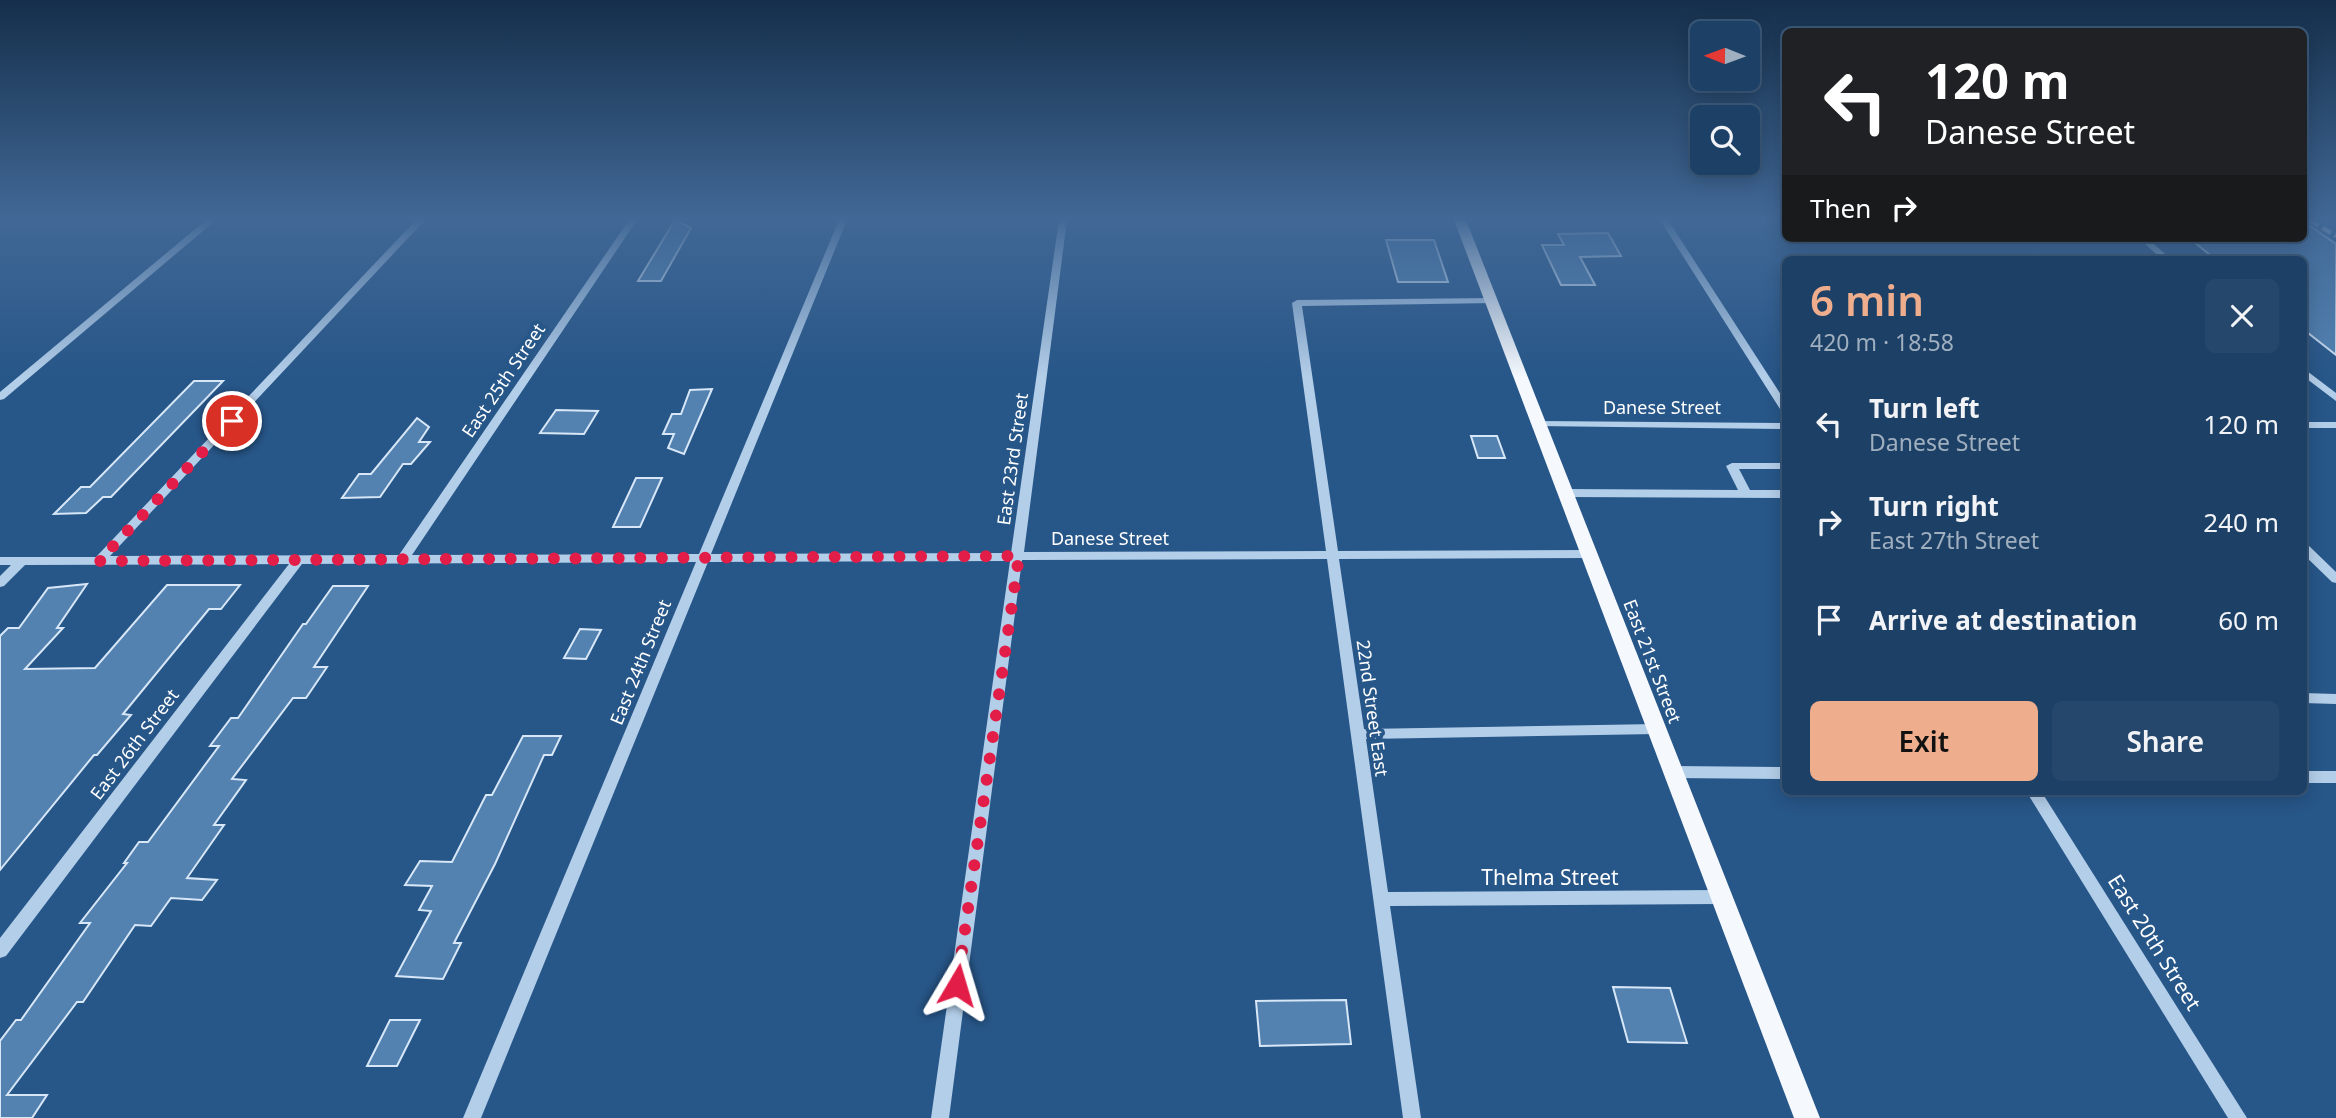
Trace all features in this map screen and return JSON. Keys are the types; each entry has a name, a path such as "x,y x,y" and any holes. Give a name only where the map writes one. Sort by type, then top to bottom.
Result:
{"main road":[{"name":"East 21st Street","path":"1480,272 1807,1118"}],"street":[{"path":"0,397 150,272"},
{"path":"99,561 372,272"},
{"name":"East 25th Street","path":"402,560 598,272"},
{"name":"East 24th Street","path":"472,1118 821,272"},
{"name":"East 23rd Street","path":"940,1118 1056,272"},
{"path":"1697,272 1782,404"},
{"name":"22nd Street East","path":"1412,1118 1297,303 1492,302"},
{"path":"2307,374 2336,398"},
{"name":"Danese Street","path":"1539,424 1782,426"},
{"path":"2307,425 2336,425"},
{"path":"1746,494 1732,466 1782,466"},
{"path":"1566,492 1782,494"},
{"path":"2307,551 2336,579"},
{"name":"Danese Street","path":"0,561 1589,554"},
{"path":"0,583 22,561"},
{"name":"East 26th Street","path":"0,951 298,561"},
{"path":"2307,698 2336,699"},
{"path":"1357,734 1657,729"},
{"path":"1674,772 1782,773"},
{"path":"2307,777 2336,778"},
{"name":"East 20th Street","path":"2036,795 2238,1118"},
{"name":"Thelma Street","path":"1381,899 1720,897"}],"building":[{"path":"643,272 666,272 661,281 638,281"},
{"path":"1395,272 1445,272 1448,282 1398,282"},
{"path":"1555,272 1588,272 1595,285 1561,285"},
{"path":"2307,272 2336,272 2336,355 2307,332"},
{"path":"194,381 223,381 111,497 103,497 86,513 54,514 81,487 90,487"},
{"path":"712,389 684,454 668,448 674,434 663,434 672,414 681,414 690,390"},
{"path":"556,410 598,411 584,434 540,433"},
{"path":"417,418 429,427 419,442 430,442 411,464 403,464 380,497 342,498 359,474 371,474"},
{"path":"1471,436 1497,436 1505,458 1478,458"},
{"path":"636,478 662,478 640,527 613,527"},
{"path":"87,584 57,628 63,628 25,669 95,668 167,585 240,585 221,609 209,609 123,714 131,715 97,755 94,755 0,870 0,636 8,628 19,628 48,588"},
{"path":"333,586 368,586 314,667 327,667 306,698 293,698 232,779 246,780 214,825 224,825 187,878 217,880 202,900 171,898 151,926 135,925 83,1002 77,1002 7,1095 47,1095 32,1118 0,1118 0,1041 16,1020 21,1020 90,923 80,923 127,863 124,863 139,842 148,842 219,746 210,746 231,718 238,718 303,624 306,624"},
{"path":"580,629 601,630 586,659 564,658"},
{"path":"523,736 561,736 552,755 544,755 495,864 454,943 461,943 443,979 396,976 431,911 419,910 432,886 405,885 420,861 452,862 486,795 492,795"},
{"path":"1613,987 1670,988 1687,1043 1628,1042"},
{"path":"1346,1000 1351,1044 1260,1046 1256,1001"},
{"path":"390,1020 420,1020 397,1066 367,1066"}],"route":[{"path":"232,421 99,561 1019,556 957,985"}]}
